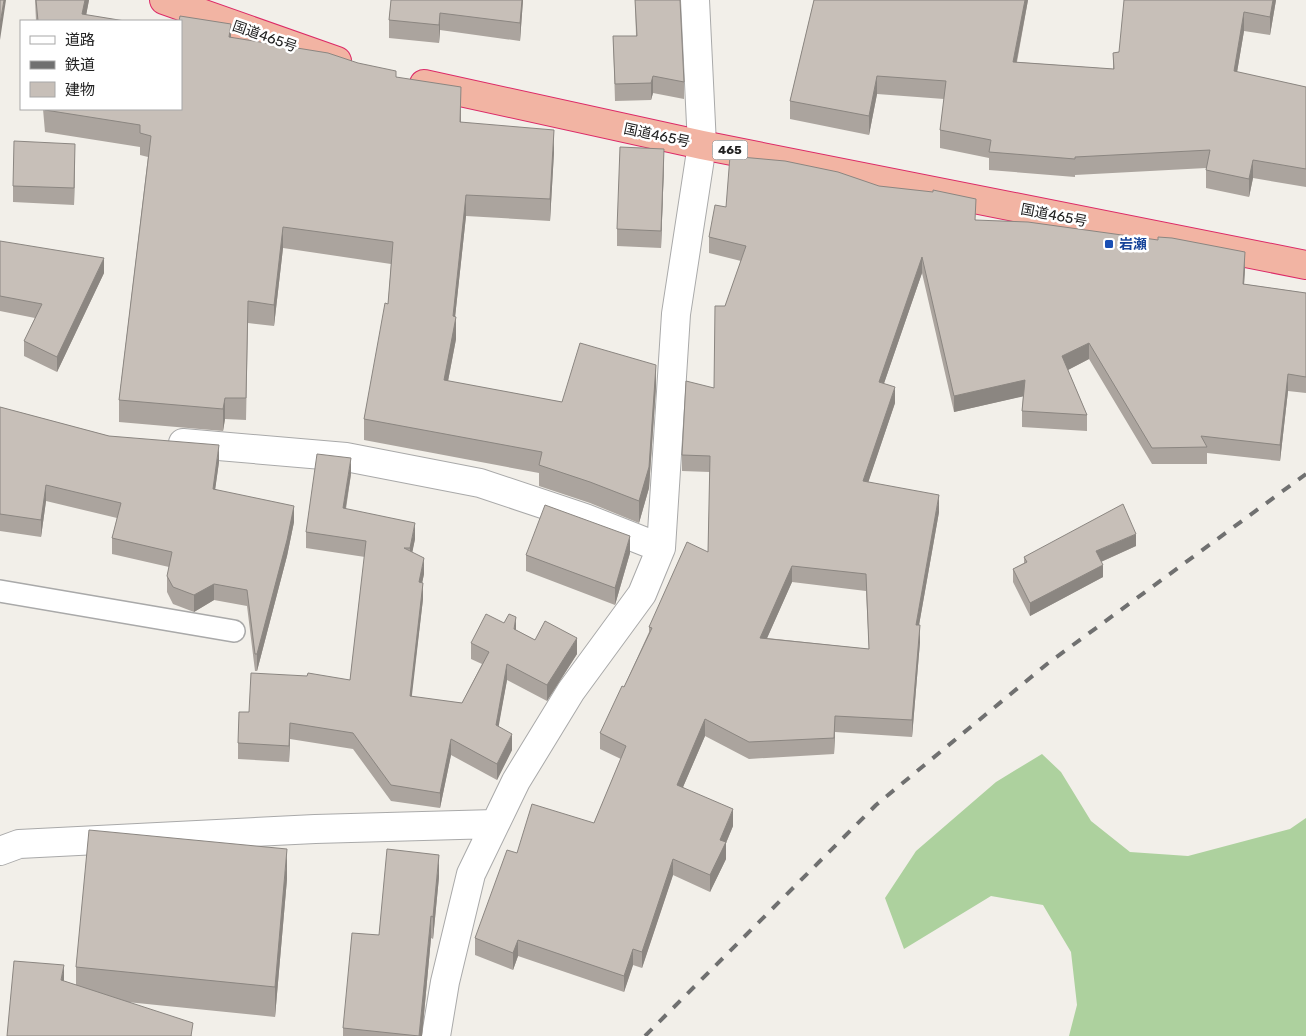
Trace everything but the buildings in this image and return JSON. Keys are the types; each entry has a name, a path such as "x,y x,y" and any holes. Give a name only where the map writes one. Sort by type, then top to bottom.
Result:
{"highway":[{"name":"国道465号","path":"164,0 361,70"},
{"name":"国道465号","path":"399,78 702,145 1306,265"}],"street":[{"path":"436,1036 444,982 471,874 516,781 571,691 642,594 662,548 676,314 702,145 695,0"},
{"path":"161,441 346,457 480,482 585,518 662,548"},
{"path":"0,851 19,844 315,829 495,824"}],"lane":[{"path":"0,591 234,631"}],"green space":[{"path":"1042,754 1061,772 1091,821 1130,852 1188,856 1290,829 1306,818 1306,1036 1069,1036 1077,1005 1071,952 1043,905 991,896 904,949 885,898 916,851 996,782"}],"railway":[{"path":"645,1036 876,805 1047,664 1306,474"}],"place":[{"name":"岩瀬","path":"1109,244"}]}
